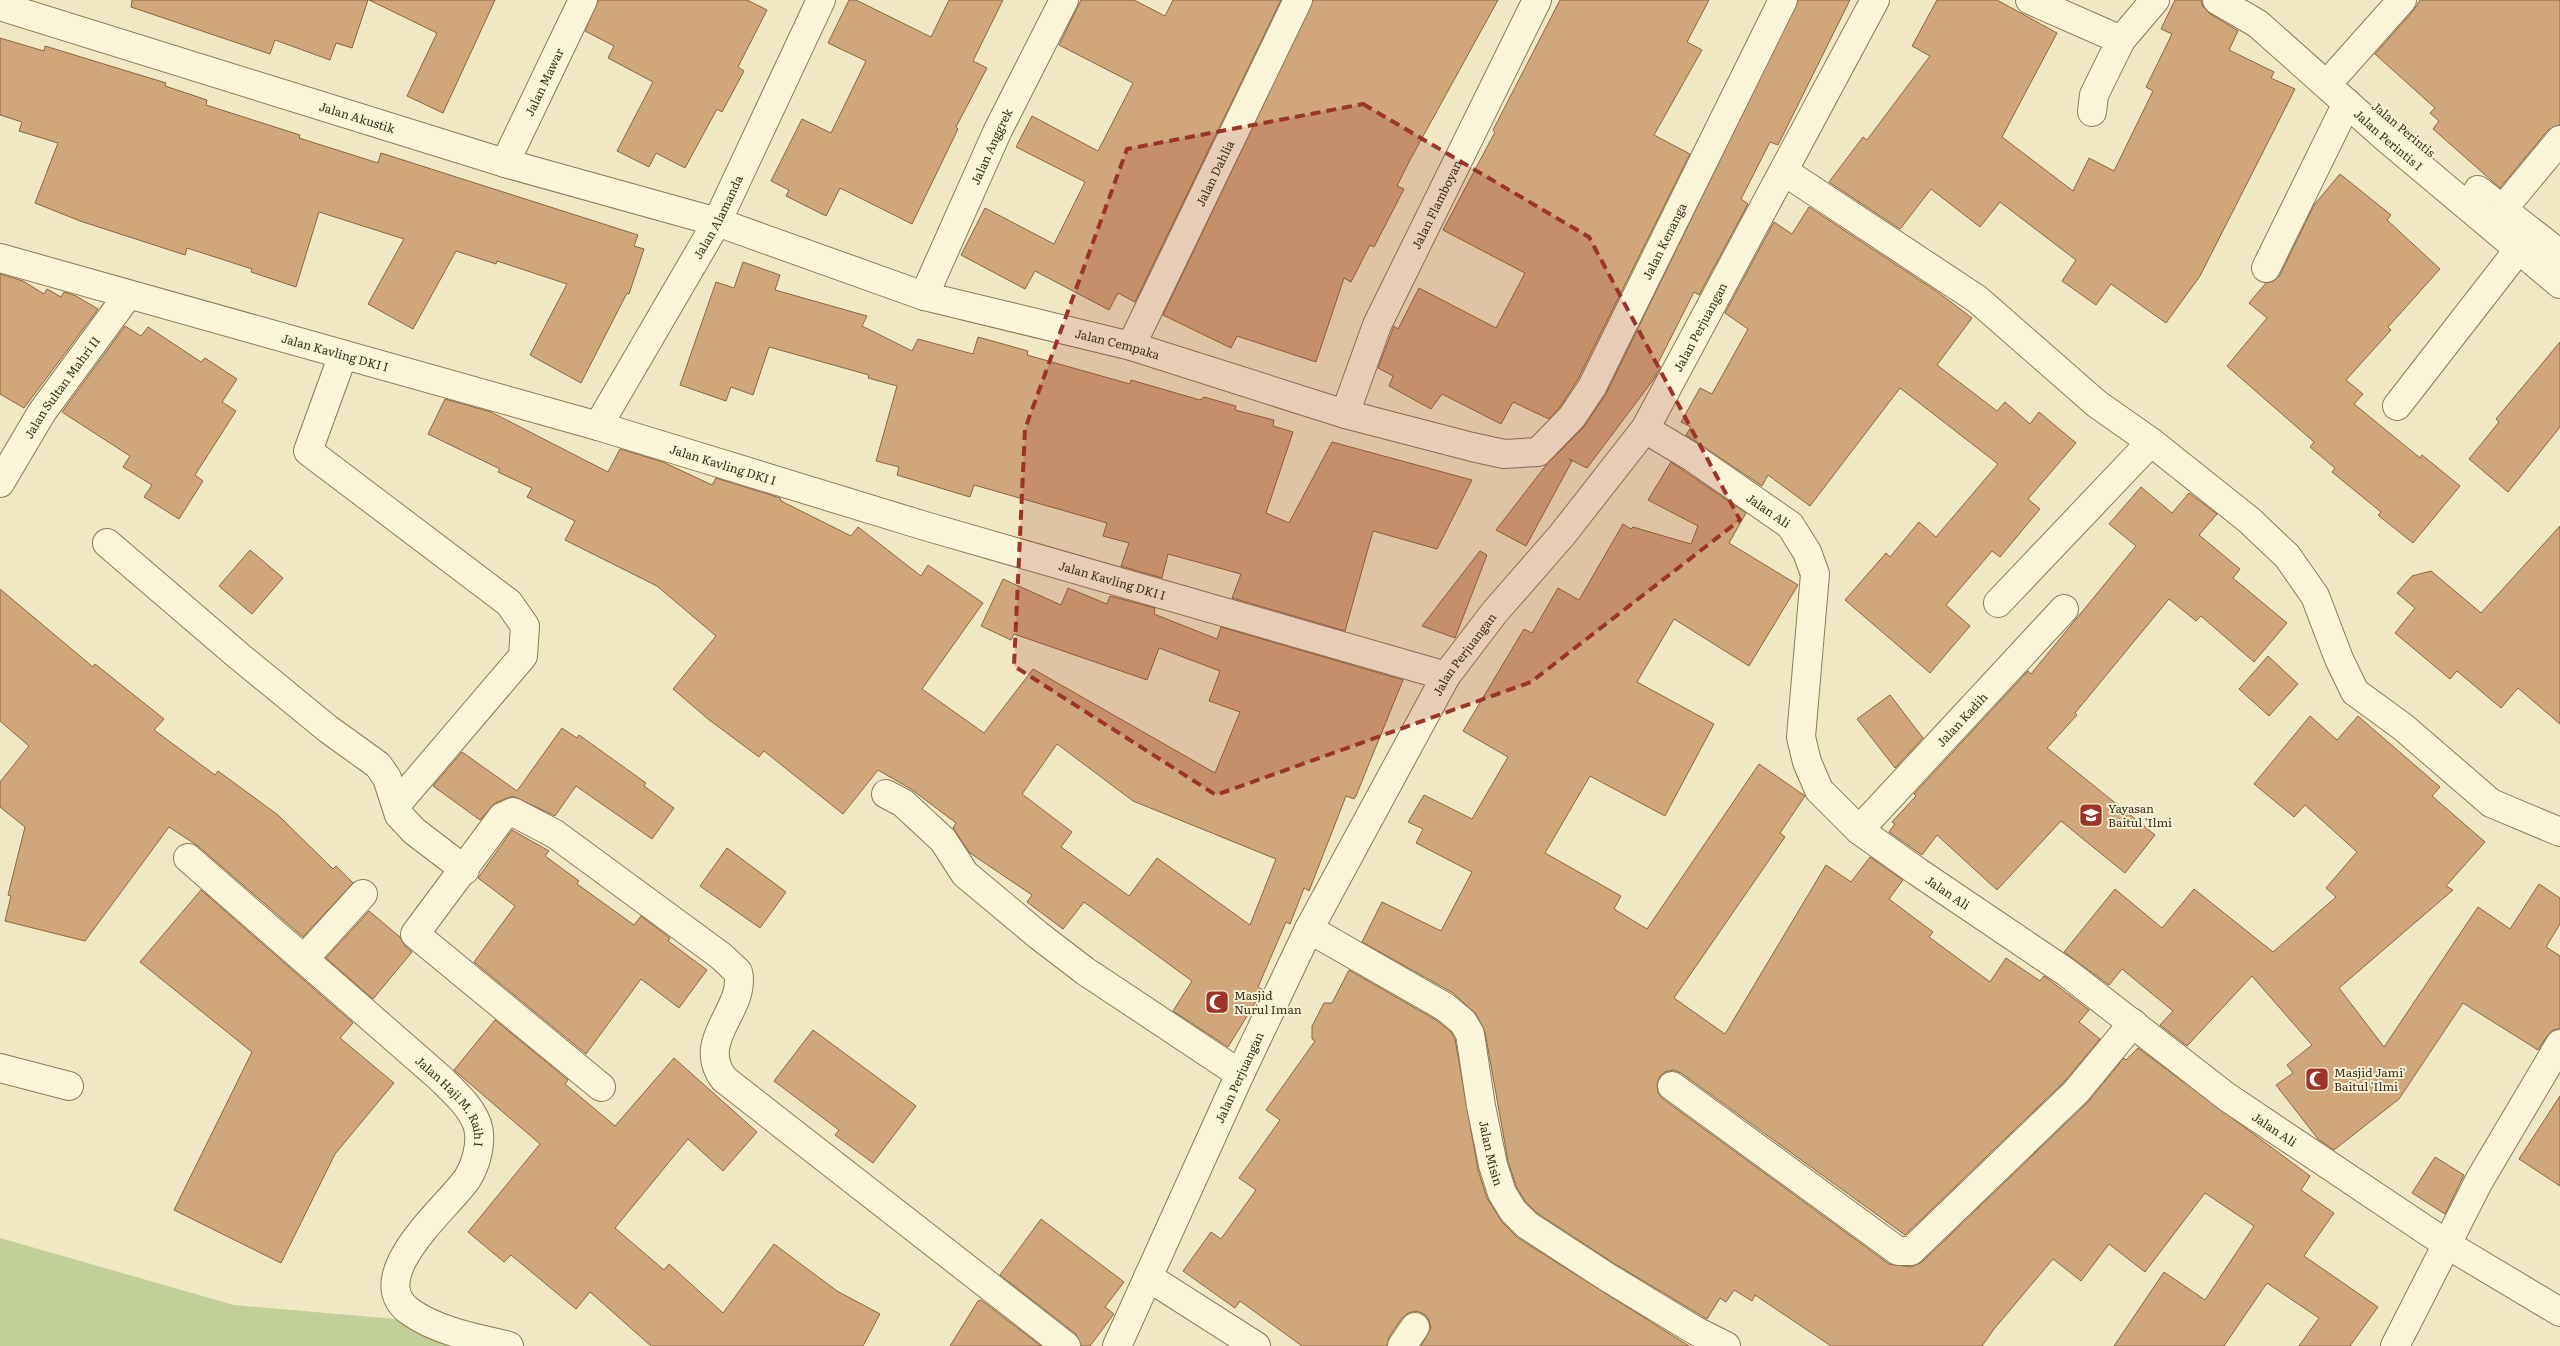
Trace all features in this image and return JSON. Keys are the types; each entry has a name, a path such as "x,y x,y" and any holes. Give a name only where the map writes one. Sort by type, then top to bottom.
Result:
{"street":[{"name":"Jalan Alamanda","path":"598,426 717,222 821,0"},
{"name":"Jalan Anggrek","path":"924,296 998,130 1064,0"},
{"name":"Jalan Dahlia","path":"1131,346 1298,0"},
{"name":"Jalan Flamboyan","path":"1345,414 1377,325 1537,0"},
{"name":"Jalan Kenanga","path":"1519,453 1538,452 1572,417 1592,387 1783,0"},
{"name":"Jalan Perjuangan","path":"1117,1346 1240,1074 1309,929 1446,676 1494,613 1562,535 1645,429 1785,172 1875,0"},
{"path":"2030,0 2121,40"},
{"path":"2092,112 2094,95 2121,40 2155,0"},
{"name":"Jalan Perintis I","path":"2217,0 2258,24 2347,103 2560,284"},
{"name":"Jalan Perintis","path":"2251,0 2286,26 2337,73 2502,210 2560,254"},
{"path":"2337,73 2402,0"},
{"name":"Jalan Mawar","path":"505,163 577,2"},
{"name":"Jalan Akustik","path":"0,6 505,163 717,222"},
{"path":"2266,268 2347,103"},
{"path":"2502,210 2560,140"},
{"path":"1785,172 1977,299 2097,404 2151,442 2249,520 2287,556 2315,596 2339,659 2355,692 2403,727 2491,803 2560,832"},
{"name":"Jalan Cempaka","path":"717,222 924,296 1131,346 1345,414 1472,447 1504,454 1519,453"},
{"path":"2397,406 2520,249"},
{"name":"Jalan Kavling DKI I","path":"0,258 598,426 915,523 1446,676"},
{"name":"Jalan Sultan Mahri II","path":"0,483 42,412 128,295"},
{"path":"343,354 308,451 509,603 525,626 522,656 397,804"},
{"name":"Jalan Ali","path":"1645,429 1692,457 1790,526 1807,552 1815,574 1801,736 1807,762 1819,790 1859,830 2066,972 2227,1097 2448,1245 2560,1312"},
{"path":"1998,602 2151,442"},
{"path":"107,543 240,657 328,729 378,765 387,778 399,815 414,831 465,870"},
{"name":"Jalan Kadih","path":"1859,830 2064,609"},
{"path":"886,794 903,802 943,840 966,874 1038,935 1085,971 1240,1074"},
{"path":"601,1087 415,934 465,870 502,817 513,812 555,834 721,956 738,972 736,996 720,1030 714,1055 716,1068 724,1079 1066,1346"},
{"name":"Jalan Haji M. Raih I","path":"188,858 439,1078 466,1104 478,1125 479,1146 466,1179 412,1243 395,1280 398,1297 410,1312 460,1333 509,1346"},
{"path":"304,960 363,894"},
{"name":"Jalan Misin","path":"1309,929 1445,1007 1463,1022 1473,1046 1480,1106 1502,1193 1513,1211 1526,1225 1607,1278 1696,1331 1726,1346"},
{"path":"1672,1086 1898,1251 1906,1252 1911,1251 2076,1092 2133,1024"},
{"path":"2395,1346 2479,1181 2551,1083 2560,1044"},
{"path":"0,1068 69,1086"},
{"path":"1148,1277 1256,1346"}],"highlighted area":[{"path":"1363,104 1589,237 1740,520 1531,682 1216,795 1014,666 1025,429 1127,149"}],"green space":[{"path":"0,1238 234,1305 430,1322 501,1346 0,1346"}],"building":[{"path":"132,0 368,0 352,48 336,43 330,60 275,40 270,54 131,7"},
{"path":"369,0 495,0 443,113 407,96 437,33"},
{"path":"598,0 747,0 767,10 738,67 744,71 722,112 717,109 685,168 656,153 649,167 617,151 653,82 608,58 614,46 585,31"},
{"path":"849,0 856,0 931,37 949,0 1003,0 973,61 987,68 956,127 958,129 912,224 840,188 826,216 786,196 789,190 771,181 802,119 831,133 866,61 828,43"},
{"path":"1081,0 1134,0 1165,16 1173,0 1281,0 1135,302 1118,293 1109,310 1035,271 1025,289 961,255 985,208 1054,244 1085,182 1016,147 1032,116 1098,151 1133,83 1059,45"},
{"path":"1313,0 1498,0 1410,160 1397,186 1404,189 1374,247 1370,245 1351,282 1344,278 1316,362 1237,336 1231,348 1163,315"},
{"path":"1560,0 1709,0 1687,42 1702,50 1654,135 1690,154 1578,379 1560,407 1549,419 1513,402 1501,424 1442,394 1431,409 1389,386 1393,376 1378,368 1394,326 1398,329 1419,288 1496,328 1525,273 1443,230 1495,132 1493,130"},
{"path":"1798,0 1850,0 1778,145 1770,142 1741,199 1748,204 1699,295 1694,292 1657,365 1661,367 1587,468 1569,459 1572,461 1526,546 1496,530 1547,464 1583,428 1606,394"},
{"path":"1937,0 1997,0 2057,33 2002,137 2073,191 2089,158 2114,171 2153,91 2146,87 2172,34 2161,29 2175,0 2201,0 2203,7 2209,13 2238,31 2229,50 2274,72 2271,78 2295,89 2200,276 2166,323 2111,284 2096,305 2062,281 2076,260 2000,202 1980,227 1931,189 1900,229 1829,182 1863,137 1867,140 1930,56 1912,46"},
{"path":"2420,0 2560,0 2560,125 2548,130 2500,188 2433,129 2439,121 2430,113 2435,108 2375,54 2414,10"},
{"path":"0,38 44,51 45,46 166,83 165,86 207,100 206,105 300,135 299,138 378,163 381,153 638,235 634,246 644,249 629,294 627,293 581,383 530,355 567,284 497,261 496,264 456,251 413,329 368,304 404,239 319,212 296,287 251,272 252,269 187,248 185,255 80,221 35,203 58,143 19,131 22,122 0,115"},
{"path":"2340,174 2391,215 2387,220 2440,269 2388,327 2391,330 2346,380 2363,394 2354,404 2420,458 2422,455 2460,486 2413,543 2378,515 2381,512 2332,472 2335,468 2310,447 2314,442 2227,366 2267,318 2249,303 2266,283 2274,281 2280,275 2314,205"},
{"path":"1809,207 1939,293 1972,318 1937,365 1997,411 2005,402 2030,424 2039,412 2076,443 2028,499 2040,509 2000,557 1992,551 1946,605 1970,626 1930,673 1845,600 1886,553 1890,557 1919,522 1936,537 1998,464 1900,388 1810,506 1768,475 1762,486 1686,435 1691,427 1681,422 1700,388 1712,394 1748,329 1725,313 1774,222 1792,234"},
{"path":"743,262 780,275 775,290 867,316 862,326 912,351 918,339 973,354 978,337 1028,351 1027,355 1130,384 1131,380 1200,400 1204,397 1236,406 1235,410 1274,420 1273,426 1293,432 1266,513 1289,523 1332,442 1472,480 1437,549 1373,531 1345,631 1232,598 1241,574 1168,554 1162,578 1121,566 1129,543 1103,536 1107,523 974,485 970,497 897,475 899,467 876,461 897,386 868,378 869,375 769,347 753,395 731,387 726,401 680,385 716,282 734,288"},
{"path":"0,274 23,281 44,294 47,289 61,297 64,292 76,296 98,309 24,408 0,394"},
{"path":"125,326 141,336 148,327 201,362 205,358 237,379 222,402 236,411 195,475 203,481 179,519 144,497 152,485 123,467 130,456 62,412"},
{"path":"2560,342 2560,427 2508,492 2469,459 2499,422 2496,419"},
{"path":"445,399 491,412 608,472 620,449 663,462 712,485 716,478 780,498 781,501 851,536 858,527 921,576 928,565 983,603 922,689 984,733 1033,669 1215,773 1240,712 1209,701 1220,671 1159,648 1147,680 1014,634 1011,640 981,626 1003,579 1061,605 1068,588 1107,604 1110,596 1155,608 1154,614 1217,639 1221,627 1403,680 1356,796 1354,799 1346,796 1309,891 1304,888 1290,924 1286,922 1258,987 1263,990 1228,1047 1173,1011 1192,981 1084,902 1063,929 1027,902 1032,895 970,853 953,828 956,823 911,789 878,770 843,814 764,751 759,757 708,719 673,689 716,636 657,586 565,540 575,521 527,497 532,488 498,472 500,469 428,434","holes":["1057,744 1133,801 1276,859 1250,925 1157,858 1129,896 1061,847 1072,832 1022,794"]},
{"path":"1671,462 1746,513 1729,543 1798,585 1749,666 1674,619 1637,682 1714,724 1665,816 1590,776 1545,853 1621,896 1614,909 1647,929 1759,764 1805,796 1780,833 1785,837 1674,998 1725,1034 1826,865 1851,882 1870,857 1903,880 1889,899 1933,932 1929,937 1990,982 2006,958 2040,981 2044,976 2089,1010 2079,1022 2100,1039 2065,1081 1905,1235 1681,1073 1673,1070 1665,1072 1660,1076 1657,1084 1658,1093 1663,1099 1889,1264 1911,1267 1922,1262 2087,1103 2124,1058 2126,1060 2138,1048 2310,1176 2301,1190 2334,1213 2304,1256 2378,1307 2350,1346 2299,1346 2319,1318 2267,1283 2224,1346 2114,1346 2164,1272 2205,1300 2254,1226 2205,1193 2145,1272 2109,1244 2081,1281 2053,1259 1982,1346 1831,1346 1755,1295 1752,1301 1734,1290 1726,1302 1720,1298 1707,1319 1615,1264 1537,1213 1525,1201 1516,1186 1508,1161 1485,1032 1476,1014 1453,993 1362,942 1382,902 1441,931 1472,872 1416,843 1423,829 1408,822 1424,795 1472,819 1508,757 1463,731 1524,629 1532,633 1558,588 1579,600 1623,524 1631,529 1633,527 1691,544 1698,526 1648,500"},
{"path":"2141,487 2172,513 2189,493 2217,514 2199,535 2240,569 2233,578 2287,623 2254,662 2201,616 2196,621 2169,599 2075,713 2077,715 2047,748 2155,835 2125,873 2061,821 1997,890 1937,835 1922,855 1889,832 1895,824 1892,822 1916,796 1914,794 2028,671 2031,674 2136,546 2109,524"},
{"path":"2560,526 2560,724 2518,688 2501,708 2457,671 2450,679 2395,633 2415,608 2397,593 2412,576 2431,571 2481,613"},
{"path":"250,550 283,578 252,614 219,586"},
{"path":"1480,551 1487,555 1455,638 1422,626"},
{"path":"0,589 93,667 95,664 164,719 154,730 215,775 218,771 278,815 333,869 336,866 353,883 303,937 198,846 169,827 85,941 5,921 11,896 8,895 25,827 0,807 0,782 29,746 0,721"},
{"path":"2268,656 2298,684 2269,716 2239,689"},
{"path":"1890,695 1923,738 1895,768 1857,719"},
{"path":"2310,716 2337,740 2358,716 2440,787 2432,796 2485,842 2446,886 2453,890 2339,988 2384,1047 2478,907 2510,929 2539,884 2560,898 2560,924 2546,947 2560,956 2560,1028 2553,1030 2547,1036 2538,1050 2463,1003 2399,1099 2334,1150 2318,1139 2276,1085 2293,1073 2287,1065 2312,1045 2252,976 2187,1046 2160,1025 2173,1011 2122,969 2109,985 2064,952 2115,889 2162,928 2194,889 2273,952 2336,897 2326,888 2357,852 2305,805 2294,817 2254,784"},
{"path":"562,728 577,738 579,735 646,783 644,786 674,808 652,839 576,786 555,816 513,796 495,803 480,820 433,786 462,752 517,791"},
{"path":"512,830 549,851 545,856 579,881 577,884 634,925 641,916 670,938 668,941 707,970 679,1008 641,979 586,1054 474,962 515,906 478,878"},
{"path":"727,848 786,892 760,928 700,886"},
{"path":"201,890 353,1023 340,1038 394,1083 335,1154 281,1263 174,1210 252,1052 140,962"},
{"path":"369,911 400,937 405,946 412,952 373,999 326,958"},
{"path":"1349,970 1436,1020 1451,1032 1455,1039 1478,1170 1487,1198 1502,1222 1518,1238 1689,1346 1421,1346 1431,1328 1429,1320 1424,1314 1416,1311 1408,1313 1402,1318 1389,1337 1387,1346 1302,1346 1240,1301 1235,1308 1183,1271 1211,1232 1221,1239 1256,1190 1239,1178 1280,1120 1266,1110 1315,1041 1312,1039 1312,1026 1324,1003 1332,1003"},
{"path":"495,1020 568,1080 565,1084 615,1126 674,1058 757,1132 723,1171 688,1139 615,1228 664,1270 669,1264 723,1313 774,1244 837,1291 880,1314 863,1346 651,1346 590,1292 576,1309 511,1255 504,1262 468,1232 540,1144 454,1070"},
{"path":"813,1030 916,1106 873,1163 835,1135 839,1130 774,1081"},
{"path":"2560,1096 2560,1186 2519,1159"},
{"path":"2435,1157 2464,1175 2445,1214 2412,1193"},
{"path":"1041,1219 1124,1282 1105,1307 1114,1314 1090,1346 1081,1346 1076,1334 1000,1275"},
{"path":"981,1300 1041,1346 950,1346 978,1301"}],"place":[{"name":"Yayasan Baitul 'Ilmi","path":"2091,815"},
{"name":"Masjid Nurul Iman","path":"1217,1002"},
{"name":"Masjid Jami' Baitul 'Ilmi","path":"2317,1079"}]}
